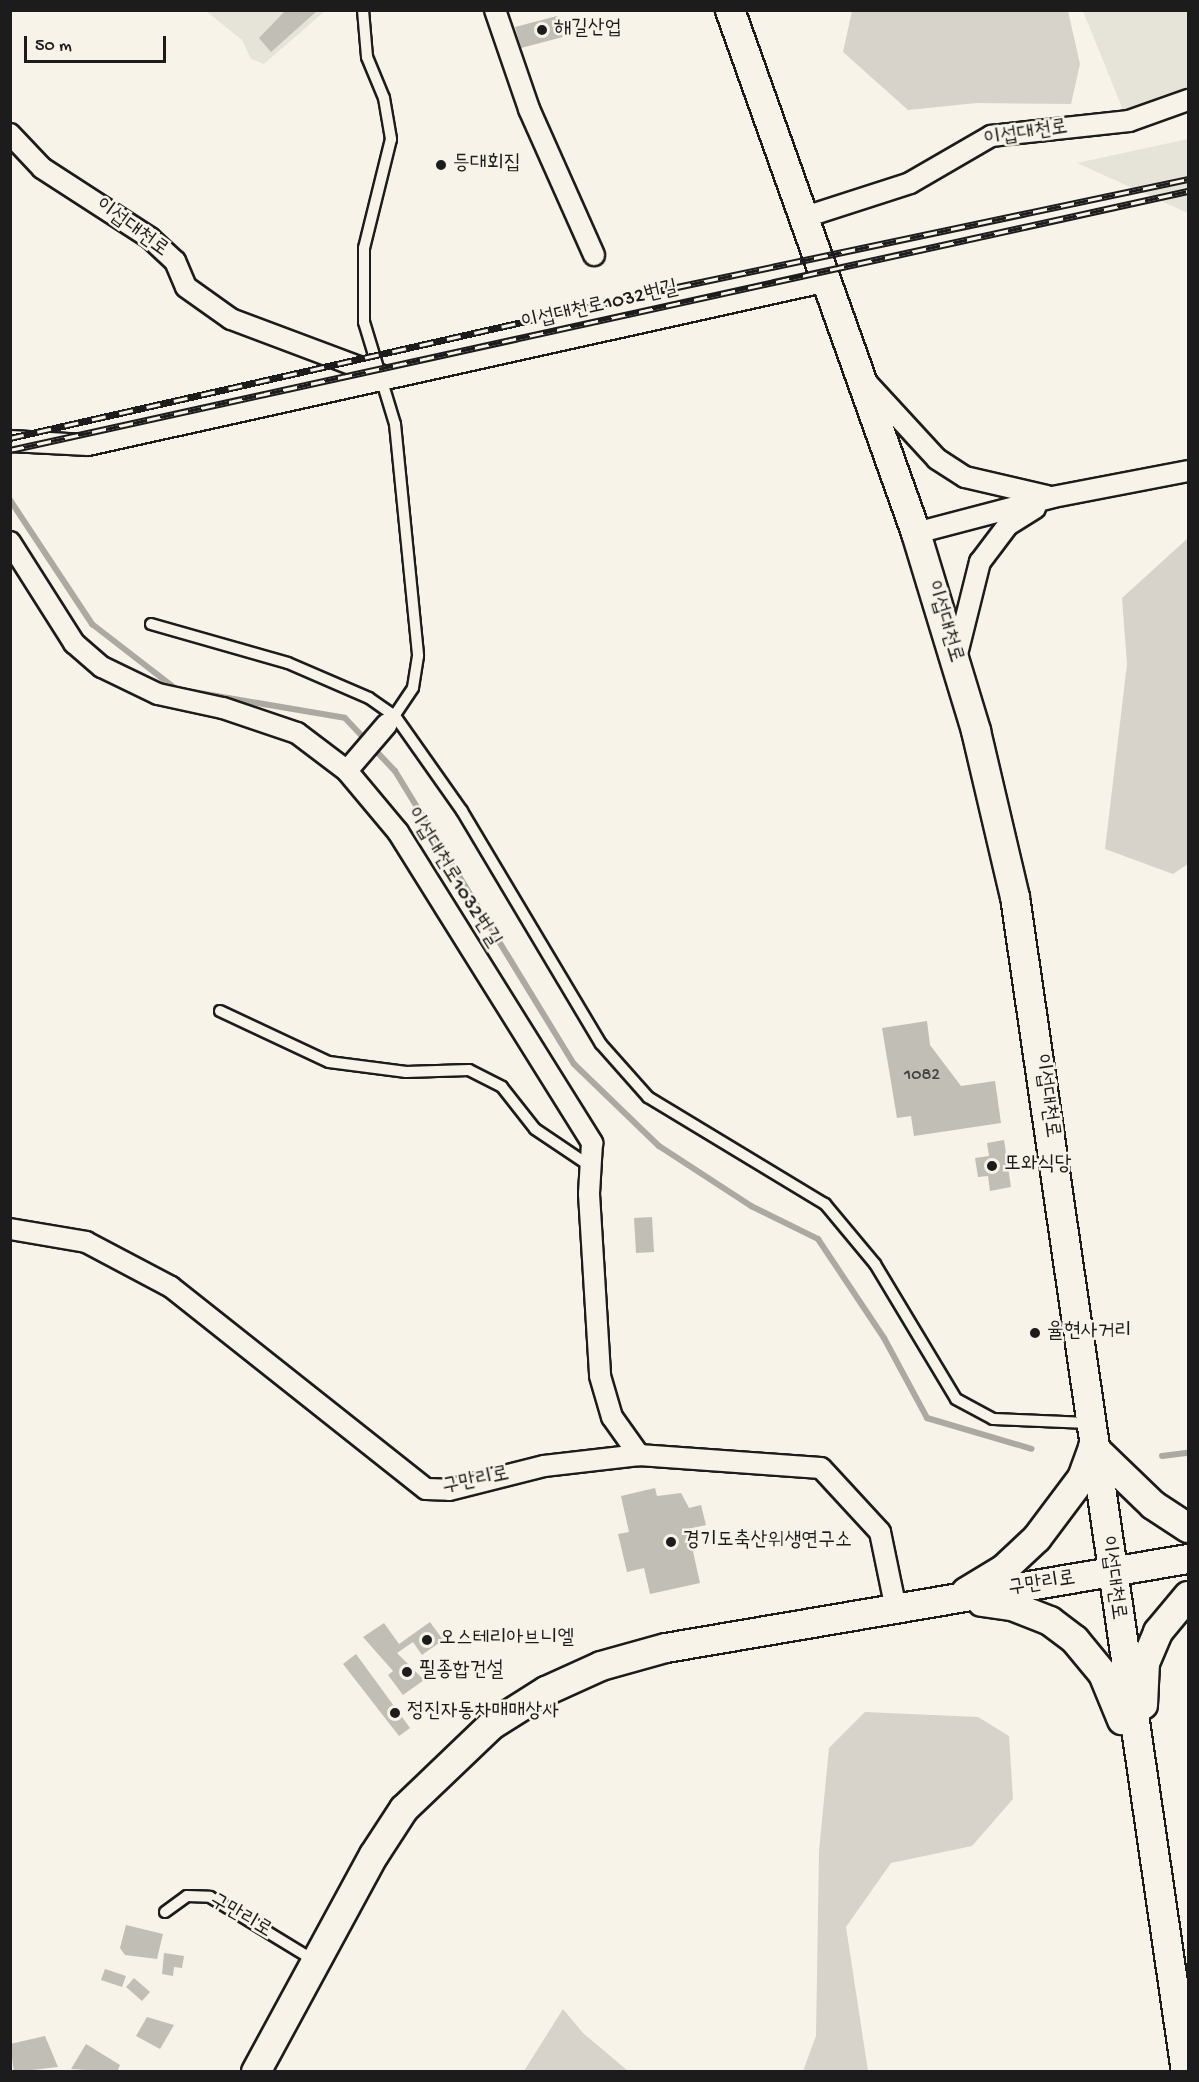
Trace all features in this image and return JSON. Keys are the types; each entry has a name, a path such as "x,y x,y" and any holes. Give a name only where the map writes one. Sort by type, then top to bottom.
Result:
{"street":[{"path":"495,10 529,109 594,255"},
{"name":"이섭대천로","path":"730,10 864,379 916,533 956,659 1019,919 1111,1574 1186,2072"},
{"name":"이섭대천로","path":"805,217 910,183 991,136 1129,121 1188,100"},
{"name":"이섭대천로","path":"10,134 42,168 150,238 175,261 186,287 231,319 381,378"},
{"name":"이섭대천로1032번길","path":"10,441 88,445 381,378 828,281"},
{"path":"864,379 937,459 965,477 1053,497"},
{"path":"916,533 1053,497 1188,471"},
{"path":"956,659 980,562 1008,525 1053,497"},
{"name":"이섭대천로1032번길","path":"10,542 74,644 102,667 158,694 223,708 297,733 347,771 398,832 587,1134 600,1376 612,1417 639,1455"},
{"path":"351,766 391,720"},
{"name":"구만리로","path":"10,1229 86,1242 171,1287 426,1489 449,1490 544,1466 639,1455 821,1468 880,1532 896,1609"},
{"path":"1091,1435 1153,1505 1188,1528"},
{"path":"955,1599 1004,1569 1037,1538 1082,1478 1091,1435"},
{"name":"구만리로","path":"256,2072 316,1961 404,1809 492,1725 546,1691 601,1666 666,1648 1111,1574 1188,1559"},
{"path":"1139,1761 1145,1663 1158,1632 1188,1596"},
{"path":"955,1599 1011,1605 1050,1621 1075,1640 1103,1674 1139,1761"}],"lane":[{"path":"363,10 367,57 384,98 391,139 363,248 364,322 395,424 418,656 413,688 391,720"},
{"path":"152,624 288,663 369,698 391,720 462,811 601,1044 648,1097 825,1204 875,1264 956,1400 993,1419 1091,1435"},
{"path":"220,1011 329,1062 406,1072 469,1070 502,1087 535,1129 590,1166"},
{"name":"구만리로","path":"165,1912 193,1894 210,1897 316,1961"}],"shaded area":[{"path":"206,11 325,11 264,64 251,59 242,40"},
{"path":"852,11 1068,11 1080,64 1071,104 977,103 908,110 843,52"},
{"path":"1083,11 1188,11 1188,95 1123,110"},
{"path":"1188,139 1188,213 1077,163"},
{"path":"1188,538 1188,864 1173,874 1105,849 1127,664 1122,598"},
{"path":"865,1712 978,1717 1009,1736 1013,1799 972,1846 891,1863 846,1927 868,2071 803,2071 816,2036 819,1851 829,1748"},
{"path":"563,2009 583,2033 628,2071 524,2071"}],"building":[{"path":"286,10 318,10 271,52 259,38"},
{"path":"557,16 563,37 521,48 515,27"},
{"path":"927,1021 930,1045 961,1086 995,1081 1001,1123 914,1136 911,1116 897,1118 882,1028"},
{"path":"1004,1140 1011,1187 990,1191 988,1176 978,1177 975,1158 989,1156 987,1143"},
{"path":"652,1217 654,1252 636,1253 634,1218"},
{"path":"655,1488 657,1496 681,1493 689,1508 701,1505 706,1525 688,1529 700,1583 650,1594 644,1568 627,1572 618,1534 629,1532 621,1496"},
{"path":"430,1622 443,1640 422,1655 413,1642 397,1653 424,1680 403,1695 388,1675 393,1671 363,1637 384,1623 399,1644"},
{"path":"356,1654 410,1728 399,1736 343,1664"},
{"path":"126,1925 163,1934 157,1959 125,1955 120,1948"},
{"path":"164,1953 184,1956 182,1968 174,1967 173,1976 162,1974"},
{"path":"105,1969 126,1976 122,1987 101,1980"},
{"path":"134,1978 150,1992 142,2001 126,1987"},
{"path":"147,2017 174,2025 160,2049 136,2036"},
{"path":"45,2036 58,2067 14,2072 10,2044"},
{"path":"86,2044 120,2065 117,2072 71,2069"}],"waterway":[{"path":"10,500 92,624 176,689 345,718 395,771 574,1064 659,1146 751,1206 818,1239 884,1338 927,1418 1032,1449"},
{"path":"1162,1456 1188,1453"}],"railway":[{"path":"10,438 677,287 1188,179"},
{"path":"10,450 1188,191"}],"place":[{"name":"해길산업","path":"542,30"},
{"name":"등대회집","path":"441,165"},
{"name":"또와식당","path":"992,1166"},
{"name":"율현사거리","path":"1035,1333"},
{"name":"경기도축산위생연구소","path":"671,1542"},
{"name":"오스테리아브니엘","path":"427,1640"},
{"name":"필종합건설","path":"407,1672"},
{"name":"정진자동차매매상사","path":"395,1713"}]}
